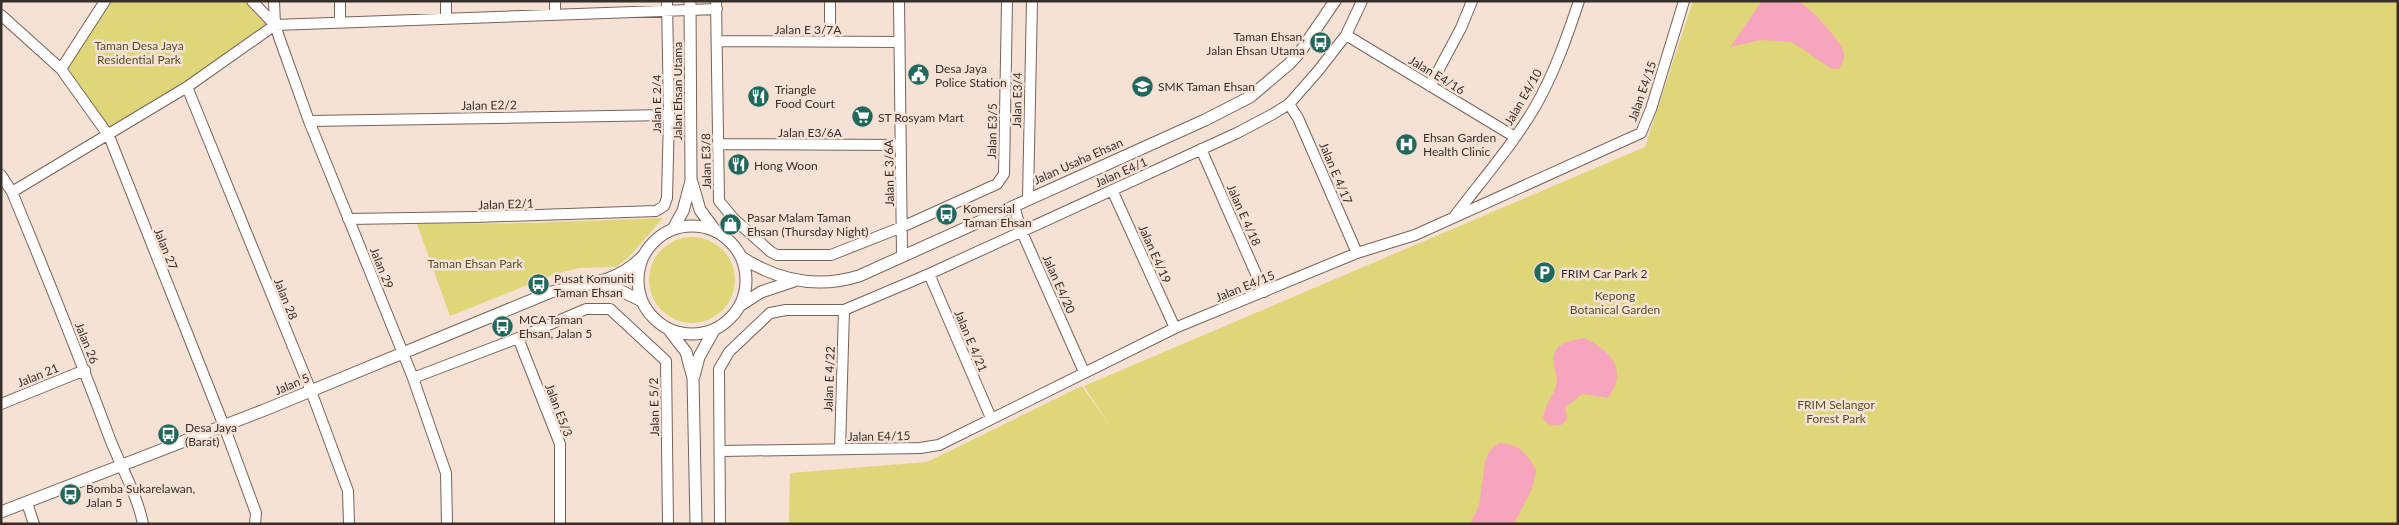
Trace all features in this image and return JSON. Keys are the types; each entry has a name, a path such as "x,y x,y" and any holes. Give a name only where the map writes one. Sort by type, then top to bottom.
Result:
{"street":[{"path":"61,68 105,1"},
{"path":"252,1 275,25"},
{"path":"274,1 275,25"},
{"path":"340,1 340,22"},
{"path":"446,1 446,18"},
{"path":"555,1 555,15"},
{"path":"830,1 830,42"},
{"name":"Jalan E 3/6A","path":"899,1 902,254"},
{"name":"Jalan E3/5","path":"902,227 997,184 1004,174 1007,1"},
{"name":"Jalan E3/4","path":"1028,198 1032,1"},
{"name":"Jalan Usaha Ehsan","path":"741,305 771,288 794,281 847,280 1205,120 1250,96 1300,52 1335,1"},
{"name":"Jalan E4/1","path":"844,310 929,274 1021,230 1237,133 1289,104 1346,35 1362,1"},
{"path":"1430,86 1461,28 1472,1"},
{"name":"Jalan E4/10","path":"1453,218 1515,137 1536,106 1560,57 1579,1"},
{"name":"Jalan E4/15","path":"721,451 929,448 1175,328 1357,253 1415,236 1641,133 1651,109 1684,1"},
{"path":"12,192 187,88 275,25 555,15 667,6 716,5"},
{"name":"Jalan E3/8","path":"716,5 719,201 771,252 777,255 831,256 902,227"},
{"name":"Jalan E 2/4","path":"664,206 667,198 669,115 667,6"},
{"name":"Jalan Ehsan Utama","path":"664,234 673,229 683,211 691,181 690,6"},
{"name":"Jalan 27","path":"1,16 61,68 109,136 224,426 256,513 256,524"},
{"name":"Jalan 29","path":"275,25 309,121 413,378 446,473 447,524"},
{"name":"Jalan E4/16","path":"1346,35 1515,137"},
{"name":"Jalan E 3/7A","path":"717,42 900,42"},
{"name":"Jalan 28","path":"187,88 310,390 348,491 348,524"},
{"name":"Jalan E 4/17","path":"1289,104 1298,118 1357,253"},
{"name":"Jalan E2/2","path":"309,121 669,115"},
{"name":"Jalan E3/6A","path":"718,144 901,145"},
{"name":"Jalan E 4/18","path":"1201,149 1264,292"},
{"name":"Jalan 26","path":"1,175 12,192 85,370 143,524"},
{"name":"Jalan Ehsan Utama","path":"691,181 703,216 717,232"},
{"name":"Jalan E4/19","path":"1112,190 1175,328"},
{"name":"Jalan E2/1","path":"348,219 656,211 664,206"},
{"name":"Jalan E4/20","path":"1014,206 1021,230 1084,372"},
{"path":"693,378 699,357 713,332 741,305 746,285 745,270 741,257 731,242 717,232 704,227 690,226 664,234 650,246 644,256 638,280 642,302 657,321 667,328 686,352 693,378 696,524"},
{"name":"Jalan 5","path":"1,512 224,426 551,292 593,284 628,271 644,256"},
{"name":"Jalan Usaha Ehsan","path":"741,257 760,269 794,281"},
{"name":"Jalan E 4/21","path":"929,274 991,418"},
{"name":"Jalan 5","path":"593,284 617,289 642,302"},
{"name":"Jalan E 5/2","path":"518,338 586,309 610,309 666,361 668,524"},
{"path":"720,524 719,369 729,352 770,313 786,310 844,310"},
{"name":"Jalan E 4/22","path":"840,449 844,310"},
{"path":"667,328 695,335 713,332"},
{"path":"413,378 518,338"},
{"name":"Jalan E5/3","path":"518,338 560,444 560,524"},
{"name":"Jalan 21","path":"1,404 85,370"},
{"path":"27,503 34,524"}],"green space":[{"name":"Taman Desa Jaya Residential Park","path":"112,1 244,1 270,26 111,130 68,68"},
{"path":"1693,1 2398,1 2398,524 789,524 790,473 927,462 1082,386 1112,429 1084,386 1645,147"},
{"name":"Taman Ehsan Park","path":"663,218 629,257 616,267 579,268 555,274 450,316 417,224 527,223"},
{"path":"692,237 709,240 723,249 732,263 735,280 732,297 723,311 709,320 692,323 675,320 661,311 652,297 649,280 652,263 661,249 675,240"}],"shaded area":[{"path":"1762,1 1798,1 1810,10 1832,33 1842,48 1844,58 1839,69 1832,69 1792,42 1761,40 1730,47"},
{"path":"1584,338 1602,348 1614,362 1617,378 1614,388 1608,398 1582,394 1565,408 1567,419 1563,424 1554,426 1543,419 1545,409 1557,382 1554,366 1555,352 1561,345"},
{"path":"1499,443 1512,445 1530,459 1536,471 1532,489 1514,524 1470,524 1479,506 1485,462 1490,450"}],"place":[{"name":"Taman Ehsan, Jalan Ehsan Utama","path":"1321,43"},
{"name":"Desa Jaya Police Station","path":"919,75"},
{"name":"SMK Taman Ehsan","path":"1142,86"},
{"name":"Triangle Food Court","path":"759,96"},
{"name":"ST Rosyam Mart","path":"862,117"},
{"name":"Ehsan Garden Health Clinic","path":"1407,144"},
{"name":"Hong Woon","path":"738,165"},
{"name":"Komersial Taman Ehsan","path":"947,215"},
{"name":"Pasar Malam Taman Ehsan (Thursday Night)","path":"731,224"},
{"name":"FRIM Car Park 2","path":"1545,273"},
{"name":"Pusat Komuniti Taman Ehsan","path":"538,285"},
{"name":"MCA Taman Ehsan, Jalan 5","path":"503,326"},
{"name":"Desa Jaya (Barat)","path":"169,434"},
{"name":"Bomba Sukarelawan, Jalan 5","path":"70,495"}],"park label":[{"name":"Kepong Botanical Garden","path":"1615,302"},
{"name":"FRIM Selangor Forest Park","path":"1836,411"}]}
